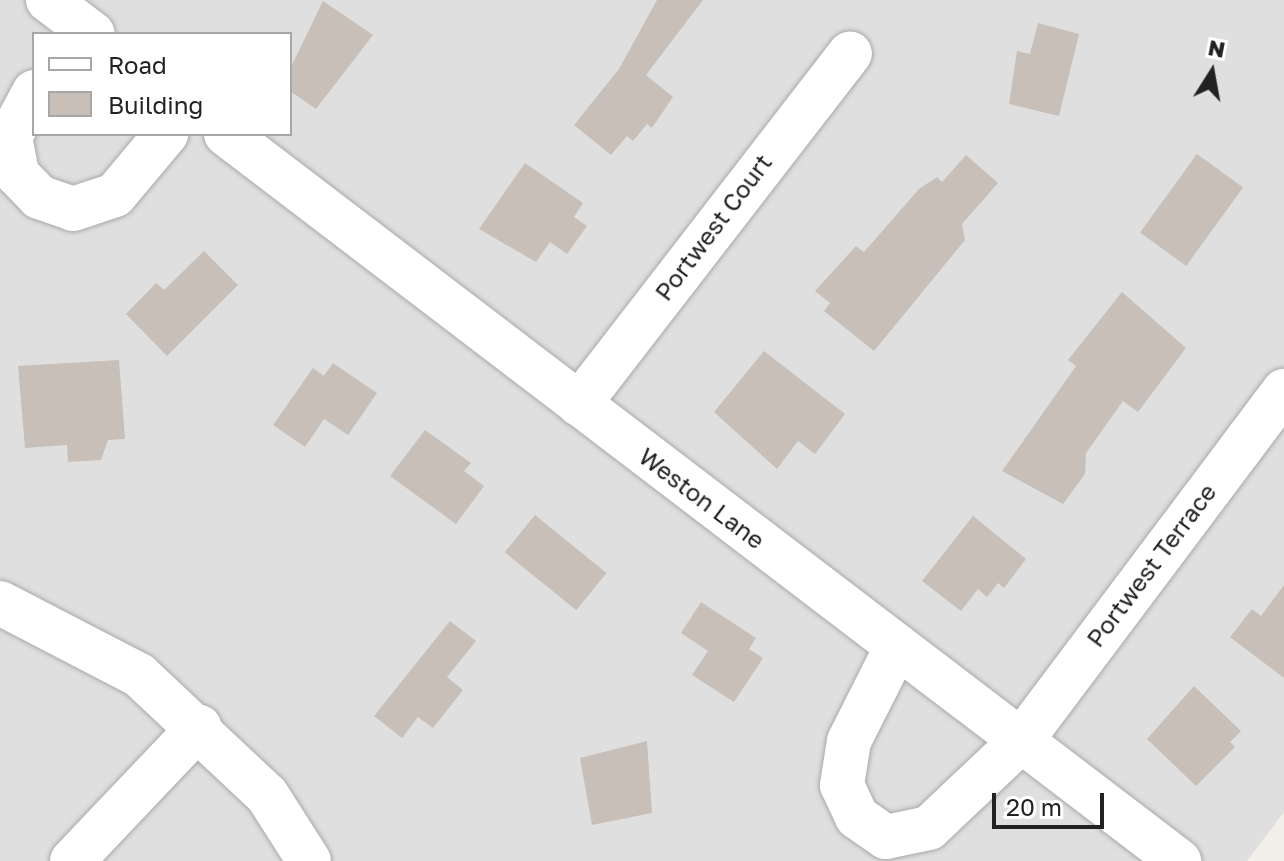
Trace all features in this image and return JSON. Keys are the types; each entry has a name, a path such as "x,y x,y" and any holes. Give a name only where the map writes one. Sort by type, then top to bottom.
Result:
{"street":[{"name":"Portwest Court","path":"579,404 850,53"},
{"path":"32,96 10,137 17,174 39,197 73,209 115,195 164,136"},
{"name":"Weston Lane","path":"229,136 1179,861"},
{"name":"Portwest Terrace","path":"897,646 849,741 842,785 857,817 886,837 929,828 1021,741 1284,391"},
{"path":"0,603 101,649 199,727 267,795 309,861"},
{"path":"72,861 199,727"}],"shaded area":[{"path":"0,0 1284,0 1284,812 1247,861 0,861"}],"building":[{"path":"657,0 703,0 646,75 673,97 652,128 647,124 633,141 627,136 611,155 574,125 619,69"},
{"path":"323,1 373,35 316,109 292,92 292,65"},
{"path":"1038,23 1079,34 1059,116 1009,104 1017,51 1030,54"},
{"path":"1197,154 1243,188 1186,266 1140,232"},
{"path":"966,155 998,183 962,224 965,240 874,351 824,311 830,303 815,291 856,246 864,252 919,189 937,177 942,182"},
{"path":"525,163 583,203 574,217 587,226 567,254 550,242 536,262 479,229"},
{"path":"204,251 238,285 167,356 126,314 156,283 164,290"},
{"path":"1122,292 1186,348 1138,412 1123,401 1086,453 1085,474 1063,504 1002,471 1076,366 1068,360"},
{"path":"764,351 845,414 815,454 798,441 777,469 714,412"},
{"path":"119,360 125,439 108,440 101,460 68,462 67,445 25,448 18,366"},
{"path":"333,363 377,393 348,435 324,419 305,447 273,425 313,368 324,376"},
{"path":"425,430 471,463 464,471 484,486 456,524 390,476"},
{"path":"535,515 606,573 576,610 505,552"},
{"path":"973,516 1026,559 1004,588 998,583 987,597 978,589 961,611 922,581"},
{"path":"1284,585 1284,678 1230,637 1252,609 1261,616"},
{"path":"701,602 756,638 749,649 763,658 734,702 692,675 708,651 681,633"},
{"path":"450,621 476,641 447,677 463,690 433,728 418,717 402,738 374,716"},
{"path":"1194,686 1241,731 1230,742 1235,747 1196,786 1147,739"},
{"path":"647,741 652,813 592,825 580,758"}]}
